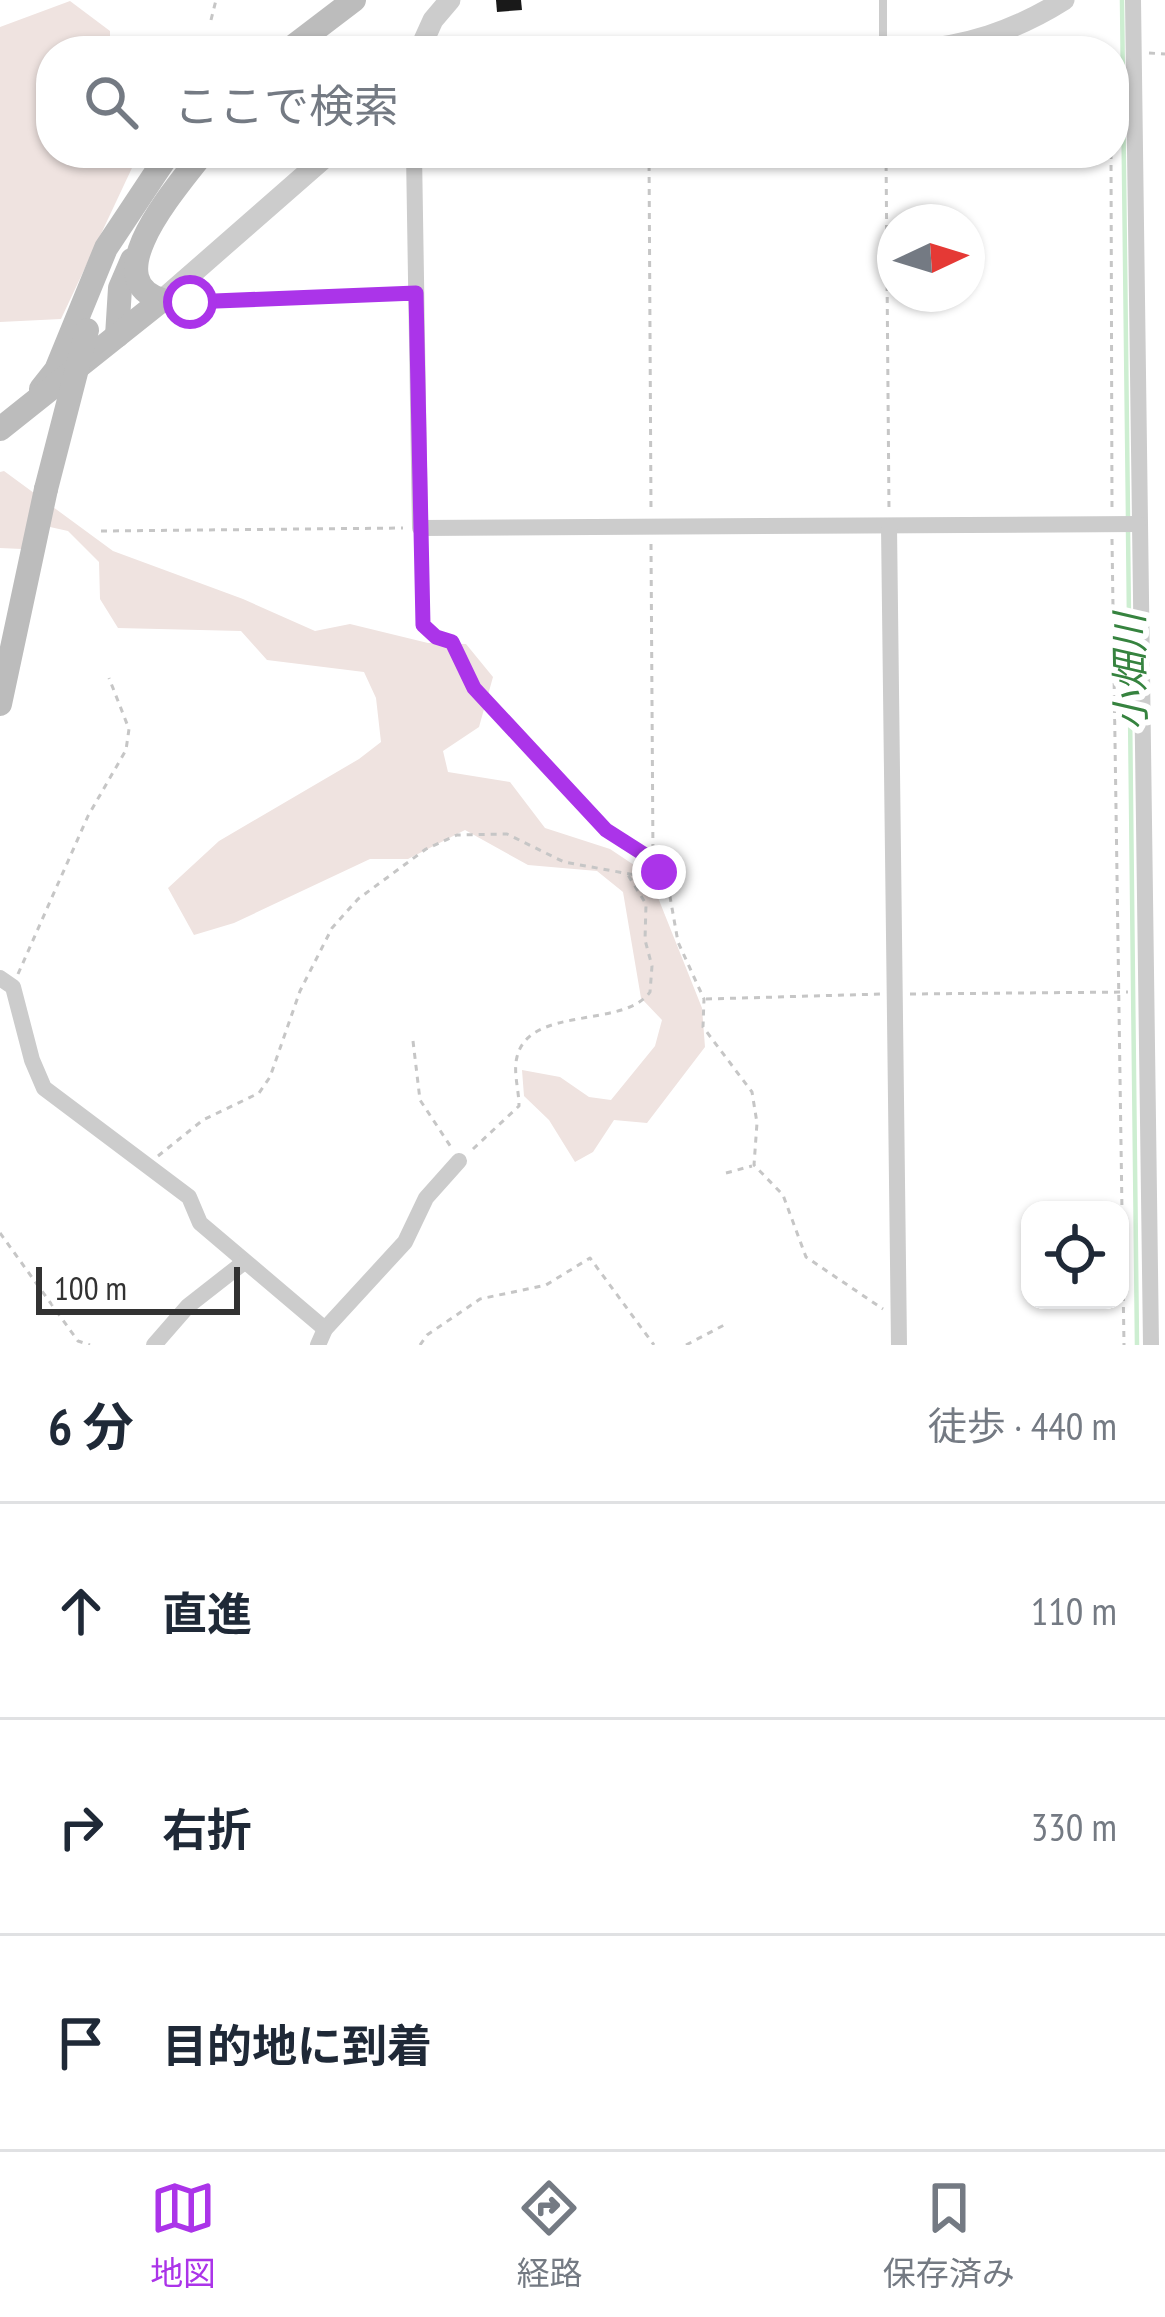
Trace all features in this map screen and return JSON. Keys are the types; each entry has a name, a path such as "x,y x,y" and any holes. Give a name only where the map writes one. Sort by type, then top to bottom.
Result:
{"main road":[{"path":"314,36 354,0"},
{"path":"317,36 357,12 364,0"},
{"path":"32,406 56,370 106,248 159,168"},
{"path":"0,704 46,489 87,330 124,247 176,168"},
{"path":"117,336 120,288 136,253 193,168"},
{"path":"136,253 136,283 141,291 165,297"},
{"path":"0,429 165,297"}],"street":[{"path":"426,36 450,0"},
{"path":"990,36 1026,23 1064,0"},
{"path":"1133,0 1151,1345"},
{"path":"165,297 313,168"},
{"path":"414,168 420,528 1138,524"},
{"path":"889,526 899,1345"},
{"path":"6,982 44,1088 189,1197 200,1223 322,1337 405,1242 427,1198 460,1161"},
{"path":"154,1345 188,1306 242,1263"}],"lane":[{"path":"883,0 883,36"}],"path":[{"path":"212,20 216,0"},
{"path":"649,168 653,860 669,890 678,943 704,999 703,1027 752,1092 757,1124 754,1165 783,1195 806,1258 899,1321"},
{"path":"886,168 889,526"},
{"path":"1111,168 1116,992 1124,1345"},
{"path":"165,297 190,302 416,293"},
{"path":"101,531 420,528 423,625 436,637 452,642 474,688 606,830 653,860"},
{"path":"6,982 126,750 129,729 109,678"},
{"path":"148,1166 203,1120 259,1094 270,1077 300,991 332,928 358,899 426,849 457,835 507,834 564,862 646,877 659,872"},
{"path":"413,1040 420,1100 460,1161 519,1106 517,1056 530,1038 567,1019 630,1009 650,992 646,904 627,873"},
{"path":"704,999 1144,990"},
{"path":"726,1173 754,1165"},
{"path":"0,1233 79,1340 91,1345"},
{"path":"420,1345 427,1335 480,1299 546,1285 590,1258 654,1345"},
{"path":"686,1345 728,1323"}],"shaded area":[{"path":"70,1 110,31 110,36 36,36 36,168 132,168 61,319 0,322 0,27"},
{"path":"0,472 113,551 315,631 350,624 428,643 466,644 493,677 479,727 443,751 448,772 510,782 545,828 610,849 649,875 702,1008 705,1047 647,1123 614,1120 593,1152 575,1162 549,1120 524,1096 522,1070 560,1077 589,1097 611,1100 655,1046 662,1020 641,998 623,892 597,871 528,865 465,830 408,859 370,859 234,923 194,935 168,888 219,841 381,742 376,698 364,672 267,660 241,631 118,628 100,599 99,562 68,531 50,527 22,549 0,548"}],"building":[{"path":"496,0 521,0 522,10 497,12"}],"waterway":[{"name":"小畑川","path":"1122,0 1122,36"},
{"name":"小畑川","path":"1124,168 1128,517"},
{"name":"小畑川","path":"1128,529 1137,1345"}],"route":[{"path":"190,302 416,293 423,625 436,637 452,642 474,688 606,830 637,847 659,872"}]}
